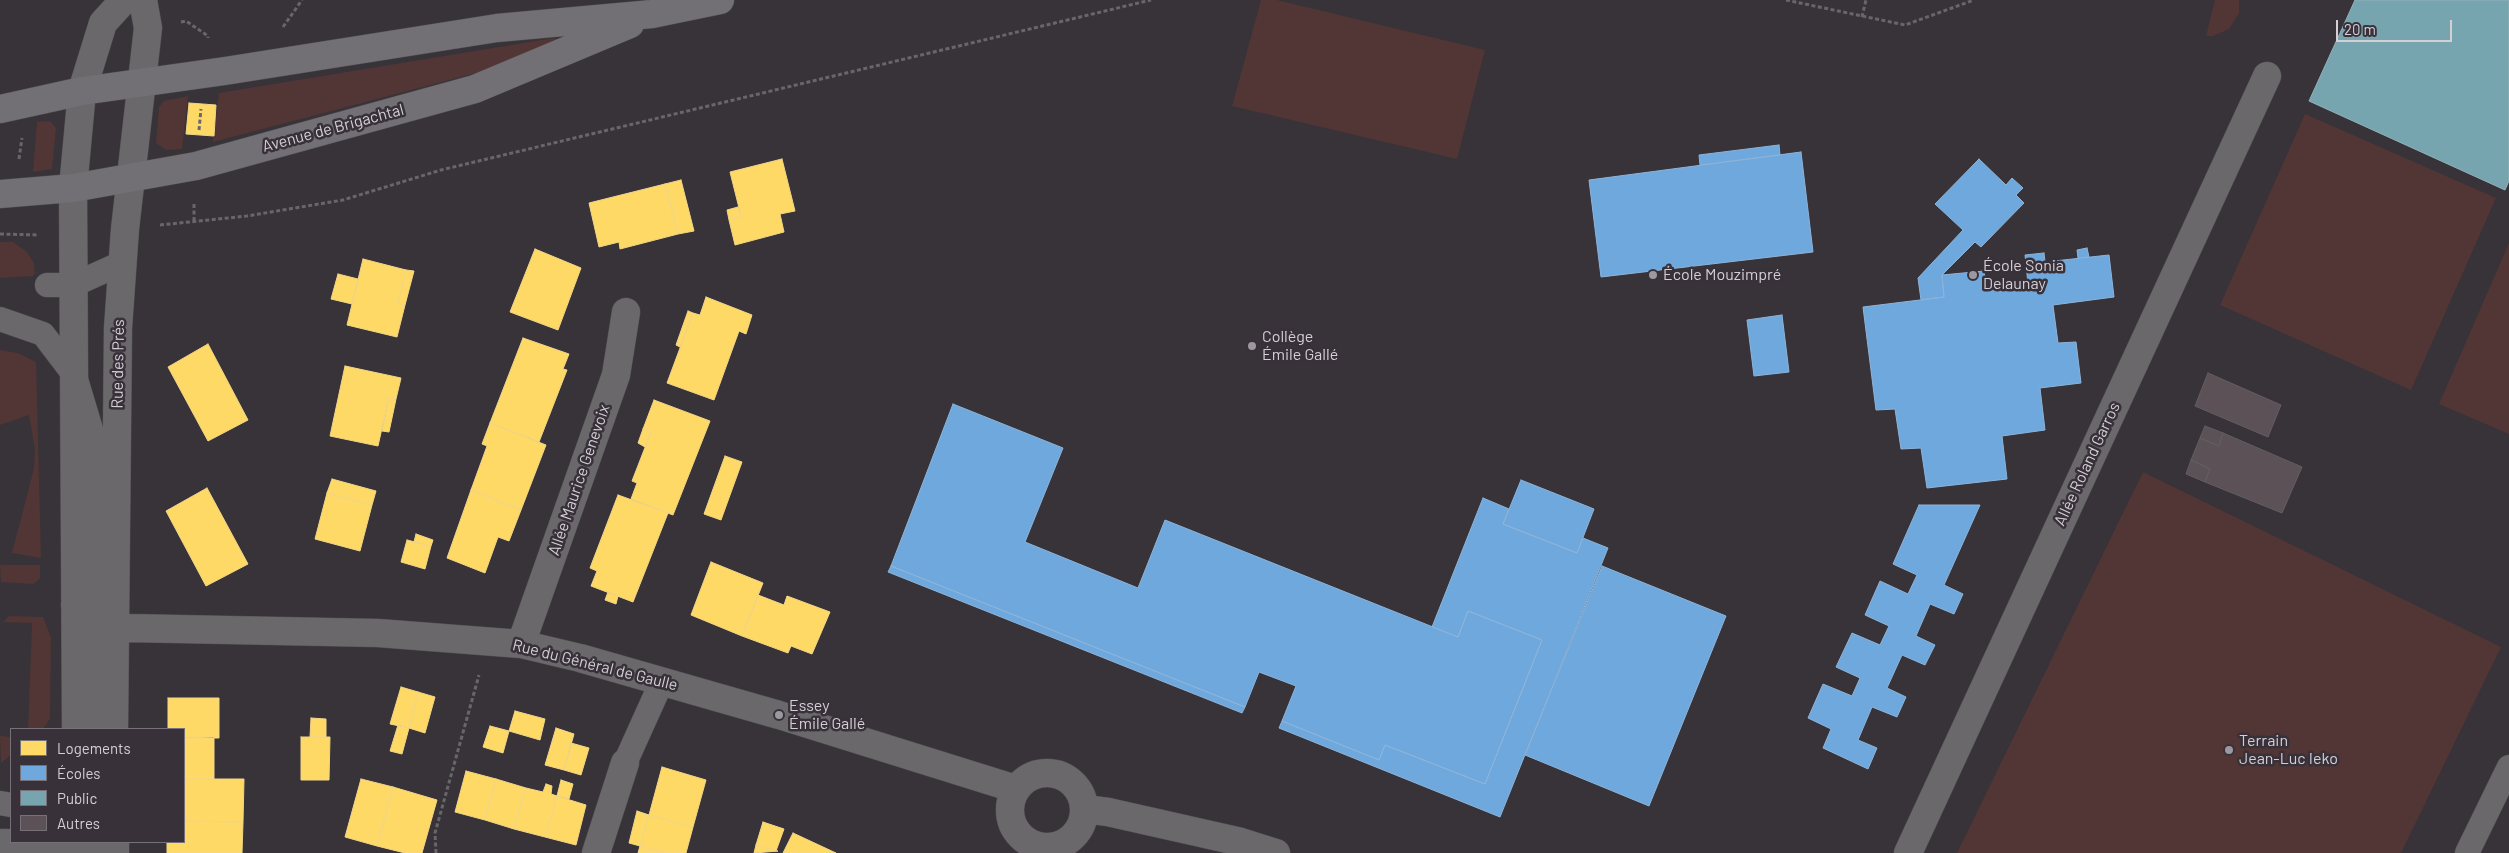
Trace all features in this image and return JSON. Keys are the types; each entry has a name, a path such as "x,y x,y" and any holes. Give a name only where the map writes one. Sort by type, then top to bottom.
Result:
{"main road":[{"name":"Avenue de Brigachtal","path":"0,109 82,91 497,28 652,14 720,0"},
{"name":"Avenue de Brigachtal","path":"0,194 73,188 196,166 475,89 652,14"}],"street":[{"name":"Rue des Prés","path":"114,728 95,615 75,376 60,285 73,188 82,91 103,23 124,0"},
{"name":"Rue des Prés","path":"76,728 95,615 122,263 148,28 143,0"},
{"name":"Allée Roland Garros","path":"1908,853 2267,76"},
{"name":"Allée Maurice Genevoix","path":"521,644 616,375 626,312"},
{"name":"Rue du Général de Gaulle","path":"95,615 153,629 378,633 521,644 662,681 982,777 1016,789"},
{"path":"596,853 625,764"},
{"path":"1055,773 1076,786 1085,809 1078,831 1060,845 1036,850 1018,834 1009,814 1016,789 1031,775 1055,773"},
{"path":"1085,809 1108,812 1241,842 1276,853"},
{"path":"0,843 77,846"}],"lane":[{"path":"60,285 122,263"},
{"path":"0,319 43,334 75,376"},
{"name":"Rue des Prés","path":"95,615 95,728"},
{"path":"625,764 662,681"},
{"path":"86,728 95,706"},
{"path":"2467,853 2509,767"}],"path":[{"path":"152,226 247,216 343,200 441,170 1151,0"},
{"path":"1786,0 1905,25 1974,0"},
{"path":"1862,17 1866,0"},
{"path":"0,234 44,236"},
{"path":"436,853 435,833 488,640"}],"shaded area":[{"path":"1261,0 1277,0 1485,50 1457,159 1232,106"},
{"path":"2215,0 2239,0 2239,13 2229,29 2213,36 2206,36"},
{"path":"554,38 557,40 522,61 213,142 219,93"},
{"path":"188,96 182,149 166,150 156,143 159,107 164,101"},
{"path":"2305,114 2496,198 2411,390 2220,305"},
{"path":"50,121 56,128 52,169 33,172 37,122"},
{"path":"0,242 13,242 27,252 34,263 35,273 33,276 0,278"},
{"path":"2509,243 2509,434 2439,404"},
{"path":"0,350 18,353 36,362 41,558 12,553 34,468 35,449 29,415 0,425"},
{"name":"Terrain Jean-Luc Ieko","path":"2143,472 2501,647 2401,853 1957,853"},
{"path":"0,565 40,565 40,578 34,584 1,582"},
{"path":"9,616 43,617 51,638 50,719 44,728 28,728 32,623 3,622"},
{"path":"0,736 10,737 10,756 1,763"}],"building: Logements":[{"path":"189,103 216,105 214,136 186,134"},
{"path":"782,159 795,211 780,214 784,232 735,245 729,220 741,216 730,172"},
{"path":"681,180 694,231 678,234 665,184"},
{"path":"665,184 678,234 620,249 619,242 599,247 589,203"},
{"path":"738,207 741,216 729,220 727,210"},
{"path":"535,249 581,268 558,330 510,312"},
{"path":"363,259 406,270 398,303 405,305 397,337 347,325"},
{"path":"406,270 414,271 405,305 398,303"},
{"path":"338,274 358,279 352,304 331,299"},
{"path":"706,297 752,315 746,334 739,331 714,400 667,383 693,313 700,315"},
{"path":"688,311 693,313 680,347 676,345"},
{"path":"523,338 569,354 563,369 567,370 539,442 490,423"},
{"path":"208,344 248,420 208,441 168,367"},
{"path":"345,366 401,378 396,399 389,397 378,446 330,436"},
{"path":"389,397 396,399 389,432 382,431"},
{"path":"654,400 710,421 673,515 631,499 637,483 632,481 651,432 643,429"},
{"path":"490,423 546,445 521,510 471,490 487,446 482,444"},
{"path":"643,429 651,432 645,447 638,443"},
{"path":"725,456 742,462 721,520 704,514"},
{"path":"332,479 376,491 372,505 327,493"},
{"path":"207,488 248,564 206,586 166,511"},
{"path":"471,490 521,510 509,541 498,537 485,573 447,558"},
{"path":"327,493 372,505 360,551 315,539"},
{"path":"618,495 668,513 633,602 591,586 597,571 590,568"},
{"path":"416,534 433,540 431,546 414,542"},
{"path":"407,540 431,546 425,569 401,562"},
{"path":"711,562 763,583 742,636 691,615"},
{"path":"608,592 618,596 616,604 605,600"},
{"path":"758,595 784,605 787,596 830,612 812,654 791,646 788,653 742,636"},
{"path":"401,687 418,692 409,728 390,724"},
{"path":"418,692 435,697 425,733 409,728"},
{"path":"168,698 219,698 219,738 185,738 185,728 168,728"},
{"path":"515,711 545,719 540,740 509,731"},
{"path":"311,718 326,719 326,737 310,737"},
{"path":"398,725 409,728 402,754 390,751"},
{"path":"490,726 509,731 503,753 483,747"},
{"path":"556,728 574,734 564,770 545,765"},
{"path":"214,737 214,779 185,779 185,738"},
{"path":"301,737 330,737 329,780 301,780"},
{"path":"571,743 589,748 581,775 564,770"},
{"path":"662,767 706,780 693,827 649,815"},
{"path":"466,771 496,779 485,820 455,812"},
{"path":"185,779 244,779 243,822 185,821"},
{"path":"361,779 393,787 377,846 345,837"},
{"path":"496,779 526,788 514,829 485,820"},
{"path":"561,780 573,784 569,799 557,796"},
{"path":"546,784 552,786 551,794 557,796 545,837 514,829 526,788 543,792"},
{"path":"393,787 437,800 422,853 405,853 377,846"},
{"path":"557,796 586,805 576,845 545,837"},
{"path":"637,811 649,815 640,846 629,843"},
{"path":"649,815 693,827 686,853 665,853 640,846"},
{"path":"185,821 243,822 242,853 167,853 167,843 185,843"},
{"path":"763,822 784,829 776,851 756,845"},
{"path":"793,833 836,853 783,853"},
{"path":"756,845 776,851 778,851 754,853"},
{"path":"640,846 665,853 638,853"}],"building: Écoles":[{"path":"1779,145 1780,155 1700,165 1699,155"},
{"path":"1801,152 1813,252 1601,277 1589,180"},
{"path":"1979,159 2006,185 2012,178 2023,188 2016,195 2024,203 1981,247 1975,242 1942,275 1944,297 1921,300 1918,278 1963,230 1935,204"},
{"path":"2087,248 2089,257 2078,258 2077,250"},
{"path":"2044,253 2045,262 2109,255 2114,297 2053,305 2058,343 2076,342 2081,383 2040,388 2045,430 2002,436 2007,479 1927,488 1921,448 1901,449 1895,409 1876,410 1863,307 1944,297 1942,275 1984,271 1987,290 2028,284 2025,255"},
{"path":"1782,315 1789,372 1754,376 1747,320"},
{"path":"953,404 1063,448 1025,542 1138,588 1165,520 1458,637 1468,611 1542,640 1485,784 1385,745 1379,760 1282,721 1296,686 1259,672 1245,707 891,566"},
{"path":"1521,480 1594,509 1577,553 1503,524"},
{"path":"1483,498 1509,509 1503,524 1577,553 1583,538 1608,548 1500,817 1279,728 1282,721 1379,760 1385,745 1485,784 1542,640 1468,611 1458,637 1432,627"},
{"path":"1919,505 1980,505 1944,585 1963,594 1954,614 1930,604 1916,636 1935,645 1925,665 1902,655 1887,688 1906,697 1897,717 1872,707 1858,740 1877,748 1868,769 1823,748 1831,729 1808,718 1823,684 1852,696 1860,678 1836,667 1852,633 1880,645 1889,626 1865,615 1880,581 1908,594 1917,575 1893,564"},
{"path":"891,566 1245,707 1242,713 888,572"},
{"path":"1602,566 1726,616 1649,806 1525,755"}],"building: Public":[{"path":"2355,0 2509,0 2509,181 2505,190 2309,101"}],"building: Autres":[{"path":"2208,373 2281,405 2268,437 2195,406"},
{"path":"2205,426 2223,433 2219,446 2200,438"},
{"path":"2223,433 2302,467 2282,513 2205,482 2210,469 2191,460 2200,438 2219,446"},
{"path":"2191,460 2210,469 2205,482 2186,474"}],"place":[{"name":"École Mouzimpré","path":"1653,275"},
{"name":"École Sonia Delaunay","path":"1973,275"},
{"name":"Collège Émile Gallé","path":"1252,346"},
{"name":"Essey Émile Gallé","path":"779,715"},
{"name":"Terrain Jean-Luc Ieko","path":"2229,750"}]}
